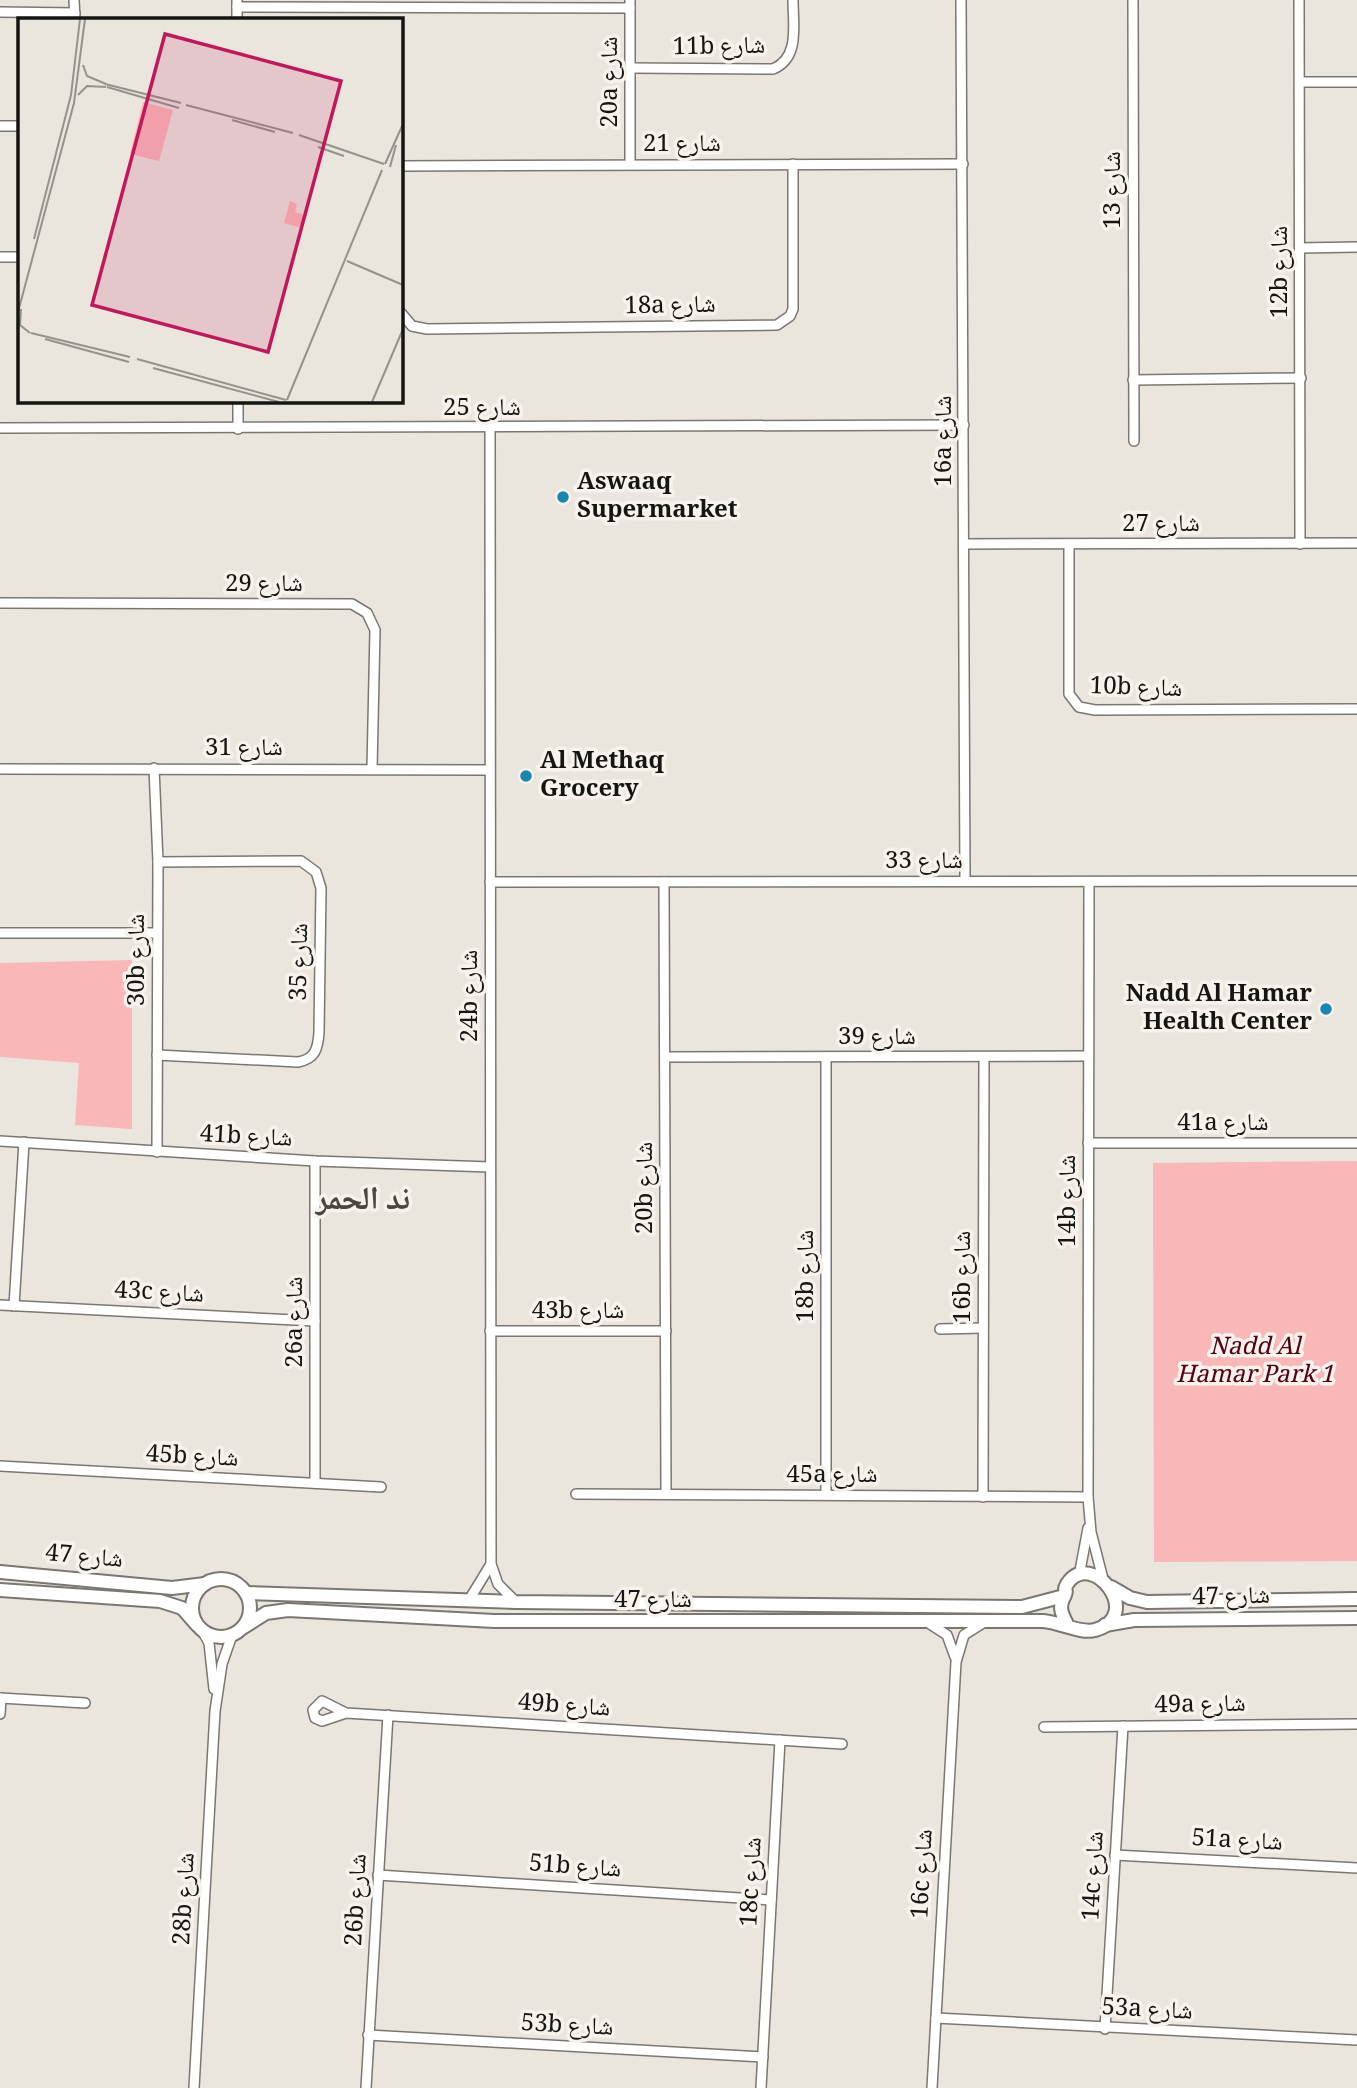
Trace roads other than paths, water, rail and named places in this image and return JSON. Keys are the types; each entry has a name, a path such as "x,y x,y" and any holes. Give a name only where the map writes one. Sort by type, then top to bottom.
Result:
{"street":[{"path":"0,12 75,16 74,0"},
{"name":"11b شارع","path":"631,68 773,69 781,65 792,50 793,0"},
{"name":"16a شارع","path":"961,0 965,881"},
{"name":"شارع 13","path":"1133,0 1134,441"},
{"name":"12b شارع","path":"1300,0 1300,544"},
{"path":"237,4 630,4"},
{"name":"20a شارع","path":"630,4 630,164"},
{"path":"1300,82 1357,82"},
{"path":"0,126 18,126"},
{"name":"18a شارع","path":"402,314 412,326 427,329 777,325 790,316 793,309 793,164"},
{"name":"شارع 21","path":"402,166 963,164"},
{"path":"1300,248 1357,247"},
{"path":"0,257 18,257"},
{"path":"1133,380 1301,378"},
{"path":"238,402 238,429"},
{"name":"شارع 25","path":"0,428 964,425"},
{"name":"24b شارع","path":"490,428 488,771 491,1564 498,1584 516,1602"},
{"name":"شارع 27","path":"965,544 1357,543"},
{"name":"10b شارع","path":"1069,544 1069,694 1079,707 1094,710 1357,709"},
{"name":"شارع 29","path":"0,603 352,604 367,613 375,630 372,769"},
{"name":"30b شارع","path":"154,768 158,862 157,1152"},
{"name":"شارع 31","path":"0,769 488,771"},
{"name":"شارع 35","path":"157,1055 298,1062 308,1060 316,1053 319,1032 321,896 316,872 301,862 158,862"},
{"name":"شارع 33","path":"490,882 1357,881"},
{"name":"20b شارع","path":"664,882 666,1494"},
{"name":"14b شارع","path":"1079,1576 1089,1520 1089,882"},
{"path":"0,933 157,933"},
{"name":"شارع 39","path":"665,1057 1088,1056"},
{"name":"18b شارع","path":"826,1057 827,1495"},
{"name":"16b شارع","path":"983,1497 984,1058"},
{"name":"41b شارع","path":"0,1141 315,1161 490,1167"},
{"path":"14,1306 24,1142"},
{"name":"41a شارع","path":"1088,1143 1357,1143"},
{"name":"26a شارع","path":"315,1161 315,1483"},
{"name":"43c شارع","path":"0,1305 315,1321"},
{"path":"940,1329 983,1328"},
{"name":"43b شارع","path":"490,1331 666,1331"},
{"name":"45b شارع","path":"0,1466 382,1487"},
{"name":"45a شارع","path":"576,1494 1088,1497"},
{"name":"14b شارع","path":"1089,1520 1107,1583"},
{"path":"470,1600 491,1564"},
{"name":"شارع 47","path":"0,1572 172,1588 205,1584"},
{"path":"1079,1576 1107,1583 1115,1595 1115,1612 1105,1625 1085,1631 1066,1624 1060,1600 1064,1596 1066,1586 1079,1576"},
{"path":"229,1580 246,1593 250,1607 244,1627 232,1635 212,1636 200,1628 192,1607 198,1590 205,1584 229,1580"},
{"name":"شارع 47","path":"1107,1583 1130,1598 1147,1602 1356,1599"},
{"name":"شارع 47","path":"0,1590 160,1601 181,1608 200,1628"},
{"name":"شارع 47","path":"246,1593 516,1602 1022,1607 1064,1596"},
{"name":"شارع 47","path":"244,1627 266,1613 288,1610 494,1621 1066,1624"},
{"name":"شارع 47","path":"1105,1625 1134,1620 1357,1618"},
{"name":"16c شارع","path":"926,1623 937,1626 947,1635 956,1662"},
{"name":"16c شارع","path":"932,2088 956,1662 964,1635 985,1623"},
{"name":"28b شارع","path":"200,1628 212,1658 215,1711"},
{"name":"28b شارع","path":"194,2088 215,1711 222,1664 232,1635"},
{"path":"0,1713 0,1698 85,1703"},
{"name":"49b شارع","path":"346,1713 780,1740"},
{"name":"26b شارع","path":"366,2088 388,1715"},
{"name":"49a شارع","path":"1044,1727 1357,1724"},
{"name":"14c شارع","path":"1105,2029 1122,1726"},
{"path":"780,1740 842,1744"},
{"name":"18c شارع","path":"761,2088 780,1740"},
{"name":"51a شارع","path":"1115,1855 1357,1868"},
{"name":"51b شارع","path":"378,1875 771,1900"},
{"name":"53a شارع","path":"936,2018 1105,2029 1357,2040"},
{"name":"53b شارع","path":"369,2035 763,2057"}],"place":[{"name":"Aswaaq Supermarket","path":"563,497"},
{"name":"Al Methaq Grocery","path":"526,776"},
{"name":"Nadd Al Hamar Health Center","path":"1326,1009"}],"district":[{"name":"ند الحمر","path":"363,1202"}],"park label":[{"name":"Nadd Al Hamar Park 1","path":"1255,1362"}]}
